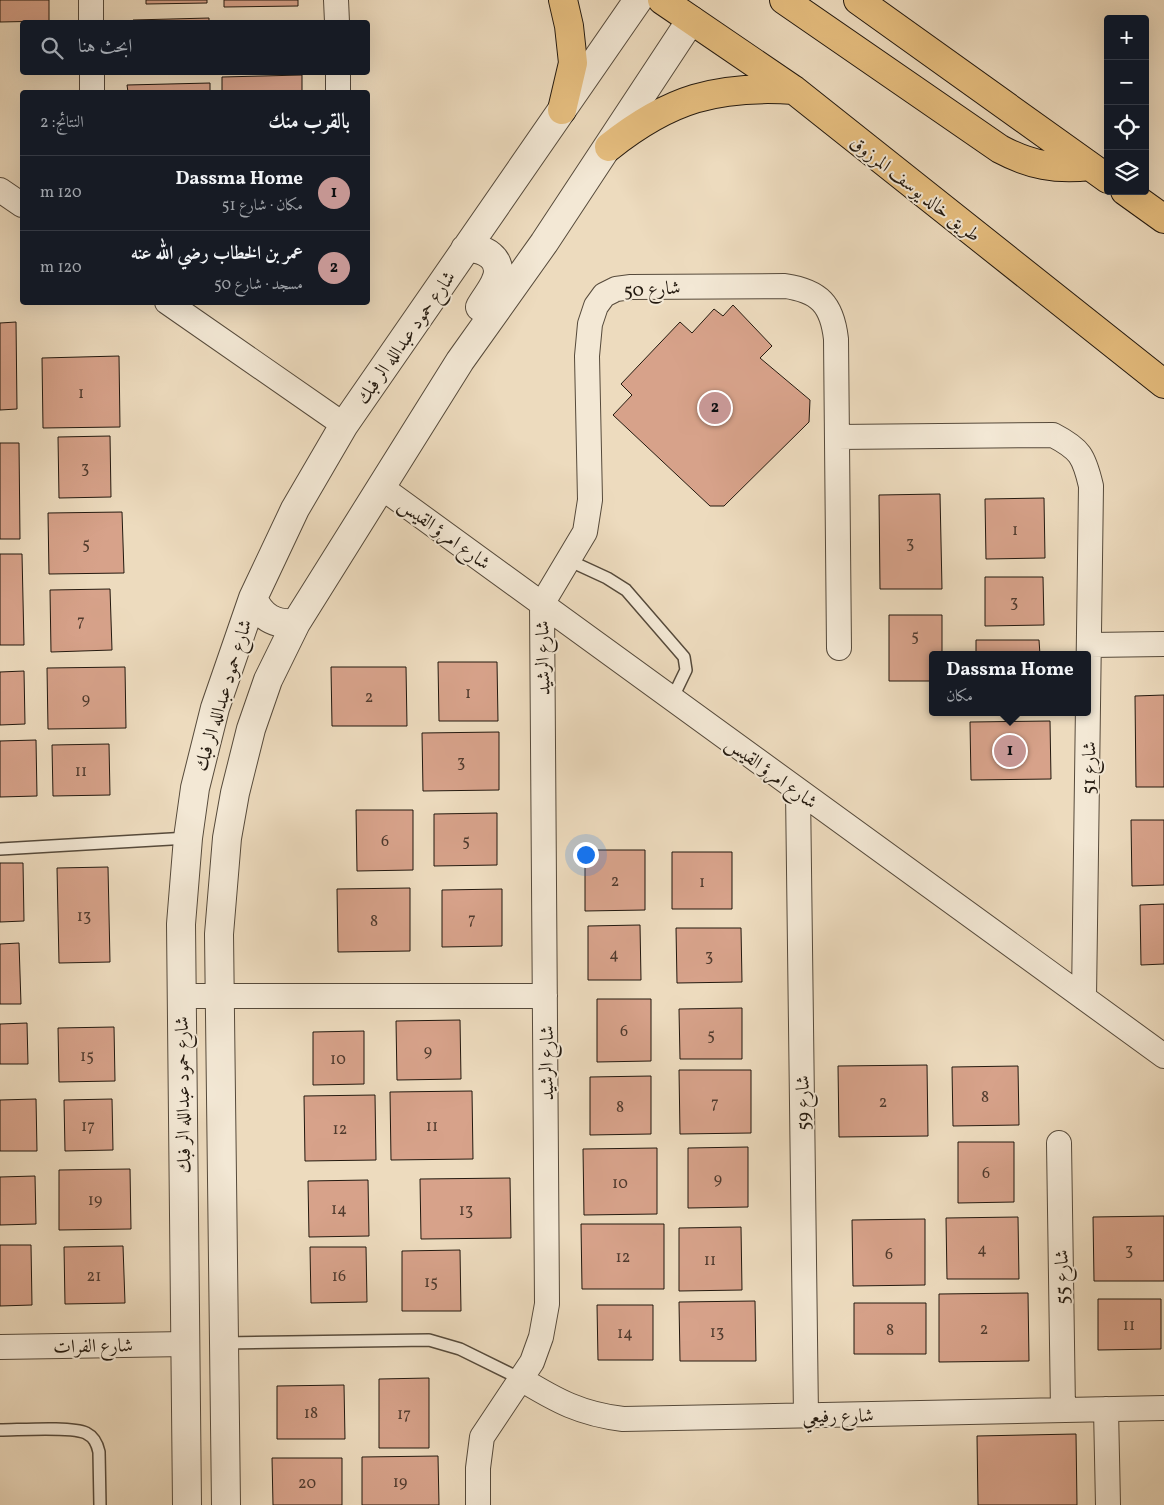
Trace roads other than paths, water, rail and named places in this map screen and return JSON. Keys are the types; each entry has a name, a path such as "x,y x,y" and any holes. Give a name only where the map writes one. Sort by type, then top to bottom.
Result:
{"main road":[{"path":"562,0 569,26 573,63 562,110"},
{"name":"طريق خالد يوسف المرزوق","path":"662,0 693,10 1164,384"},
{"path":"784,0 1000,149 1021,160 1043,166 1099,173"},
{"path":"858,0 1099,173"},
{"path":"608,147 634,126 694,97 760,88 794,90"},
{"path":"1131,195 1164,219"}],"street":[{"path":"91,0 91,20"},
{"path":"336,0 337,20"},
{"name":"شارع حمود عبدالله الر فبك","path":"187,1505 181,924 188,838 196,788 215,708 253,598 295,509 344,425 638,0"},
{"name":"شارع حمود عبدالله الر فبك","path":"226,1505 222,1343 220,904 226,846 235,793 265,687 296,623 460,361 544,243 608,147 693,10"},
{"path":"92,75 92,90"},
{"path":"338,75 338,90"},
{"path":"0,190 20,204"},
{"path":"460,361 462,337 497,280 498,270 491,254 474,247 465,249"},
{"name":"شارع 50","path":"542,604 585,532 590,511 587,344 590,324 596,306 610,291 631,287 784,286 804,289 819,298 831,314 834,326 839,648"},
{"path":"171,305 344,425"},
{"name":"شارع 51","path":"836,437 1053,434 1073,445 1085,460 1091,486 1090,651"},
{"name":"شارع امرؤ القيس","path":"381,486 1164,1056"},
{"path":"253,598 261,612 274,622 296,623"},
{"name":"شارع الرشيد","path":"478,1505 478,1468 482,1437 489,1424 521,1380 536,1350 548,1304 542,604"},
{"path":"1090,645 1164,644"},
{"name":"شارع 51","path":"1084,998 1089,716"},
{"name":"شارع 59","path":"798,791 806,1416"},
{"path":"181,996 546,996"},
{"name":"شارع 55","path":"1059,1143 1063,1410"},
{"name":"شارع الفرات","path":"0,1347 186,1344"},
{"name":"شارع رفيعي","path":"521,1380 575,1409 606,1417 623,1419 1164,1408"},
{"path":"1106,1410 1108,1505"}],"lane":[{"path":"568,560 607,578 626,590 684,657 686,670 672,699"},
{"path":"0,848 188,838"},
{"path":"222,1343 408,1338 429,1340 460,1349 521,1380"},
{"path":"0,1430 72,1431 88,1434 97,1444 99,1452 100,1505"}],"place":[{"name":"عمر بن الخطاب رضي الله عنه","path":"715,408"},
{"name":"Dassma Home","path":"1010,751"}]}
